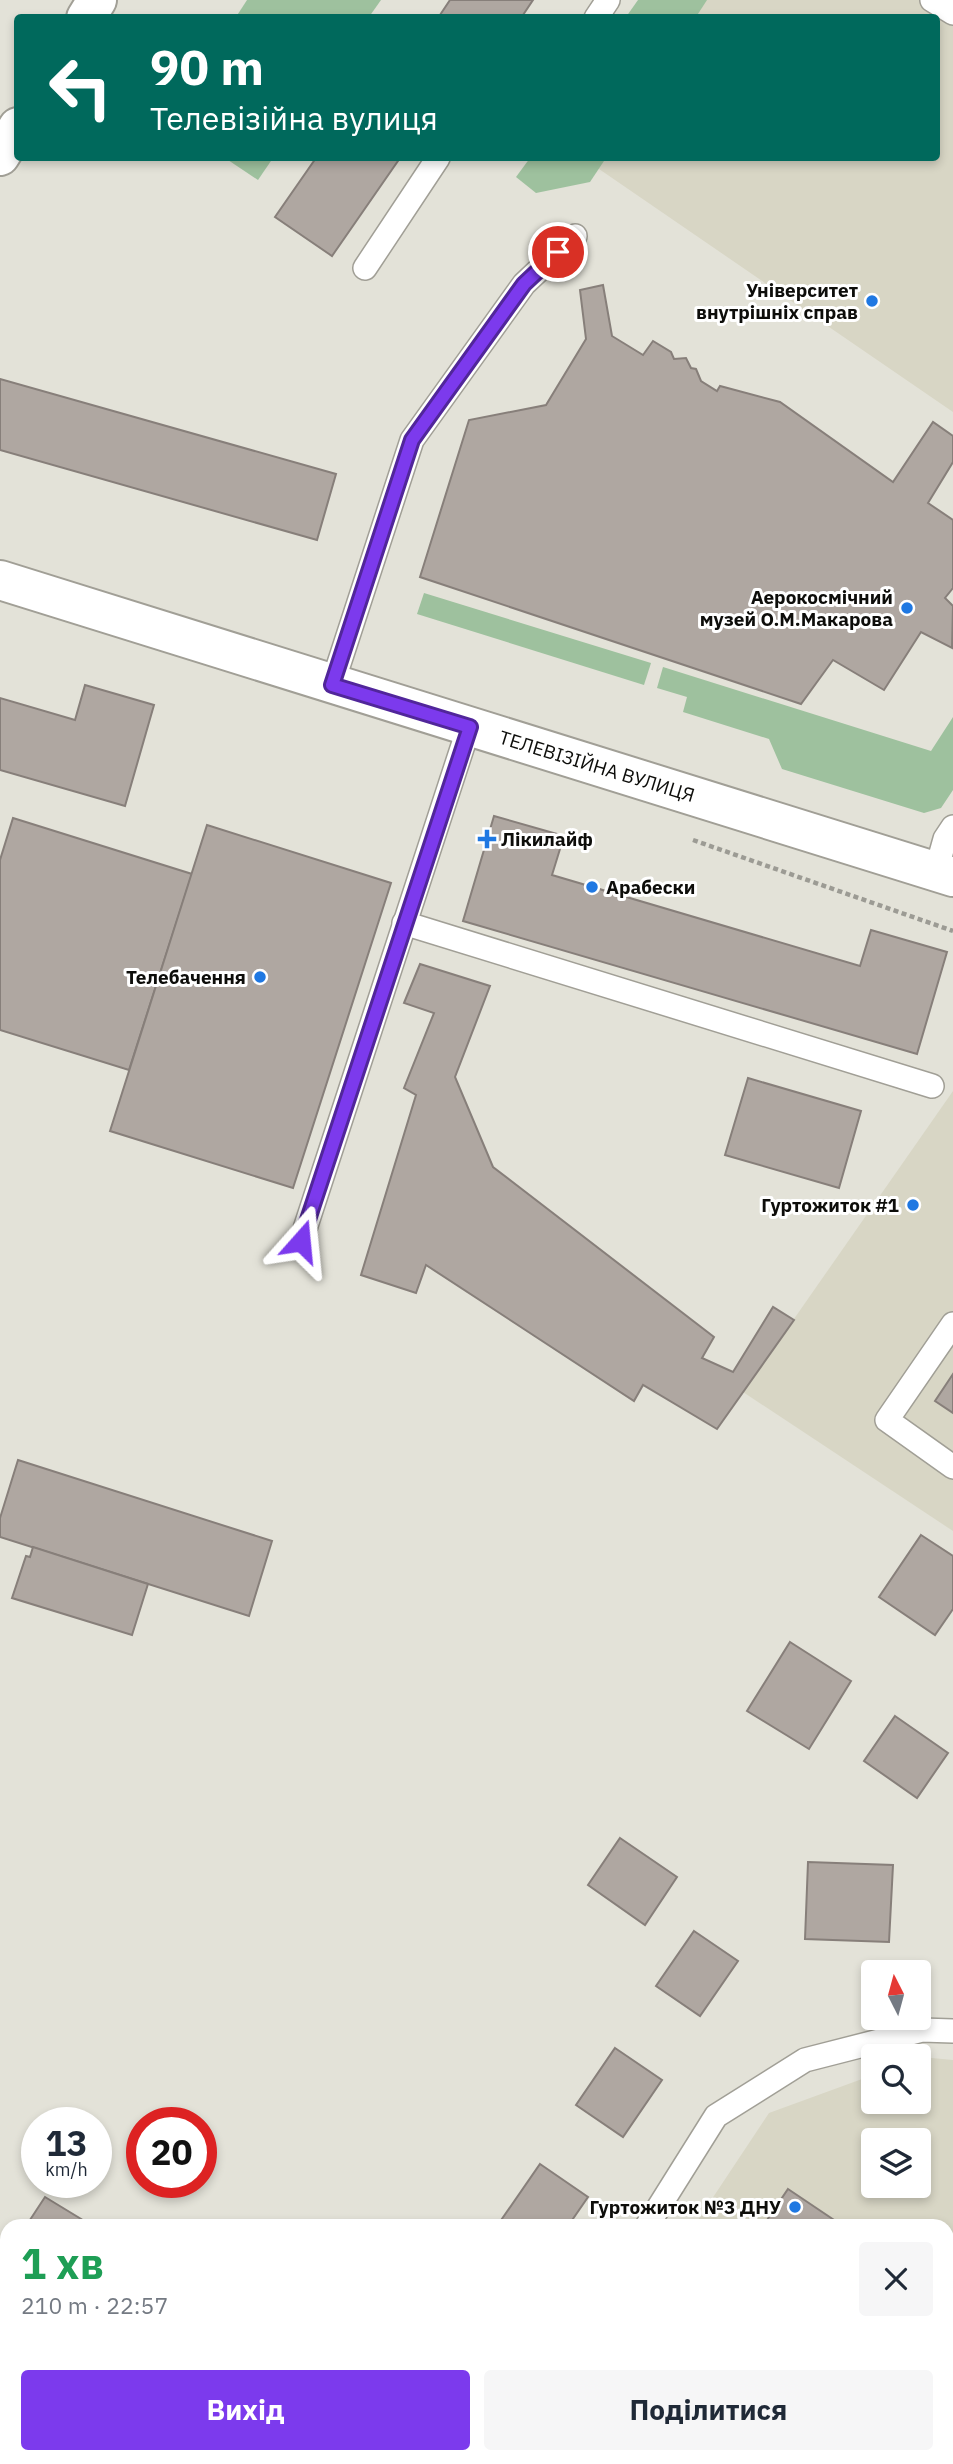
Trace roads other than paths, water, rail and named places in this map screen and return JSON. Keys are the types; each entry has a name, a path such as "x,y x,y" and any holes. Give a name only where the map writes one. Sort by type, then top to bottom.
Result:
{"street":[{"path":"0,156 14,133"},
{"name":"ТЕЛЕВІЗІЙНА ВУЛИЦЯ","path":"0,580 944,874"}],"lane":[{"path":"932,0 953,13"},
{"path":"365,268 436,161"},
{"path":"332,685 412,440 524,284 575,236"},
{"path":"301,1241 470,727"},
{"path":"944,874 945,839 953,827"},
{"path":"404,923 932,1086"},
{"path":"953,1324 887,1420 953,1467"},
{"path":"651,2219 716,2116 805,2060 922,2030 953,2031"}],"place":[{"name":"Університет внутрішніх справ","path":"872,301"},
{"name":"Аерокосмічний музей О.М.Макарова","path":"907,608"},
{"name":"Лікилайф","path":"487,839"},
{"name":"Арабески","path":"592,887"},
{"name":"Телебачення","path":"260,977"},
{"name":"Гуртожиток #1","path":"913,1205"},
{"name":"Гуртожиток №3 ДНУ","path":"795,2207"}]}
